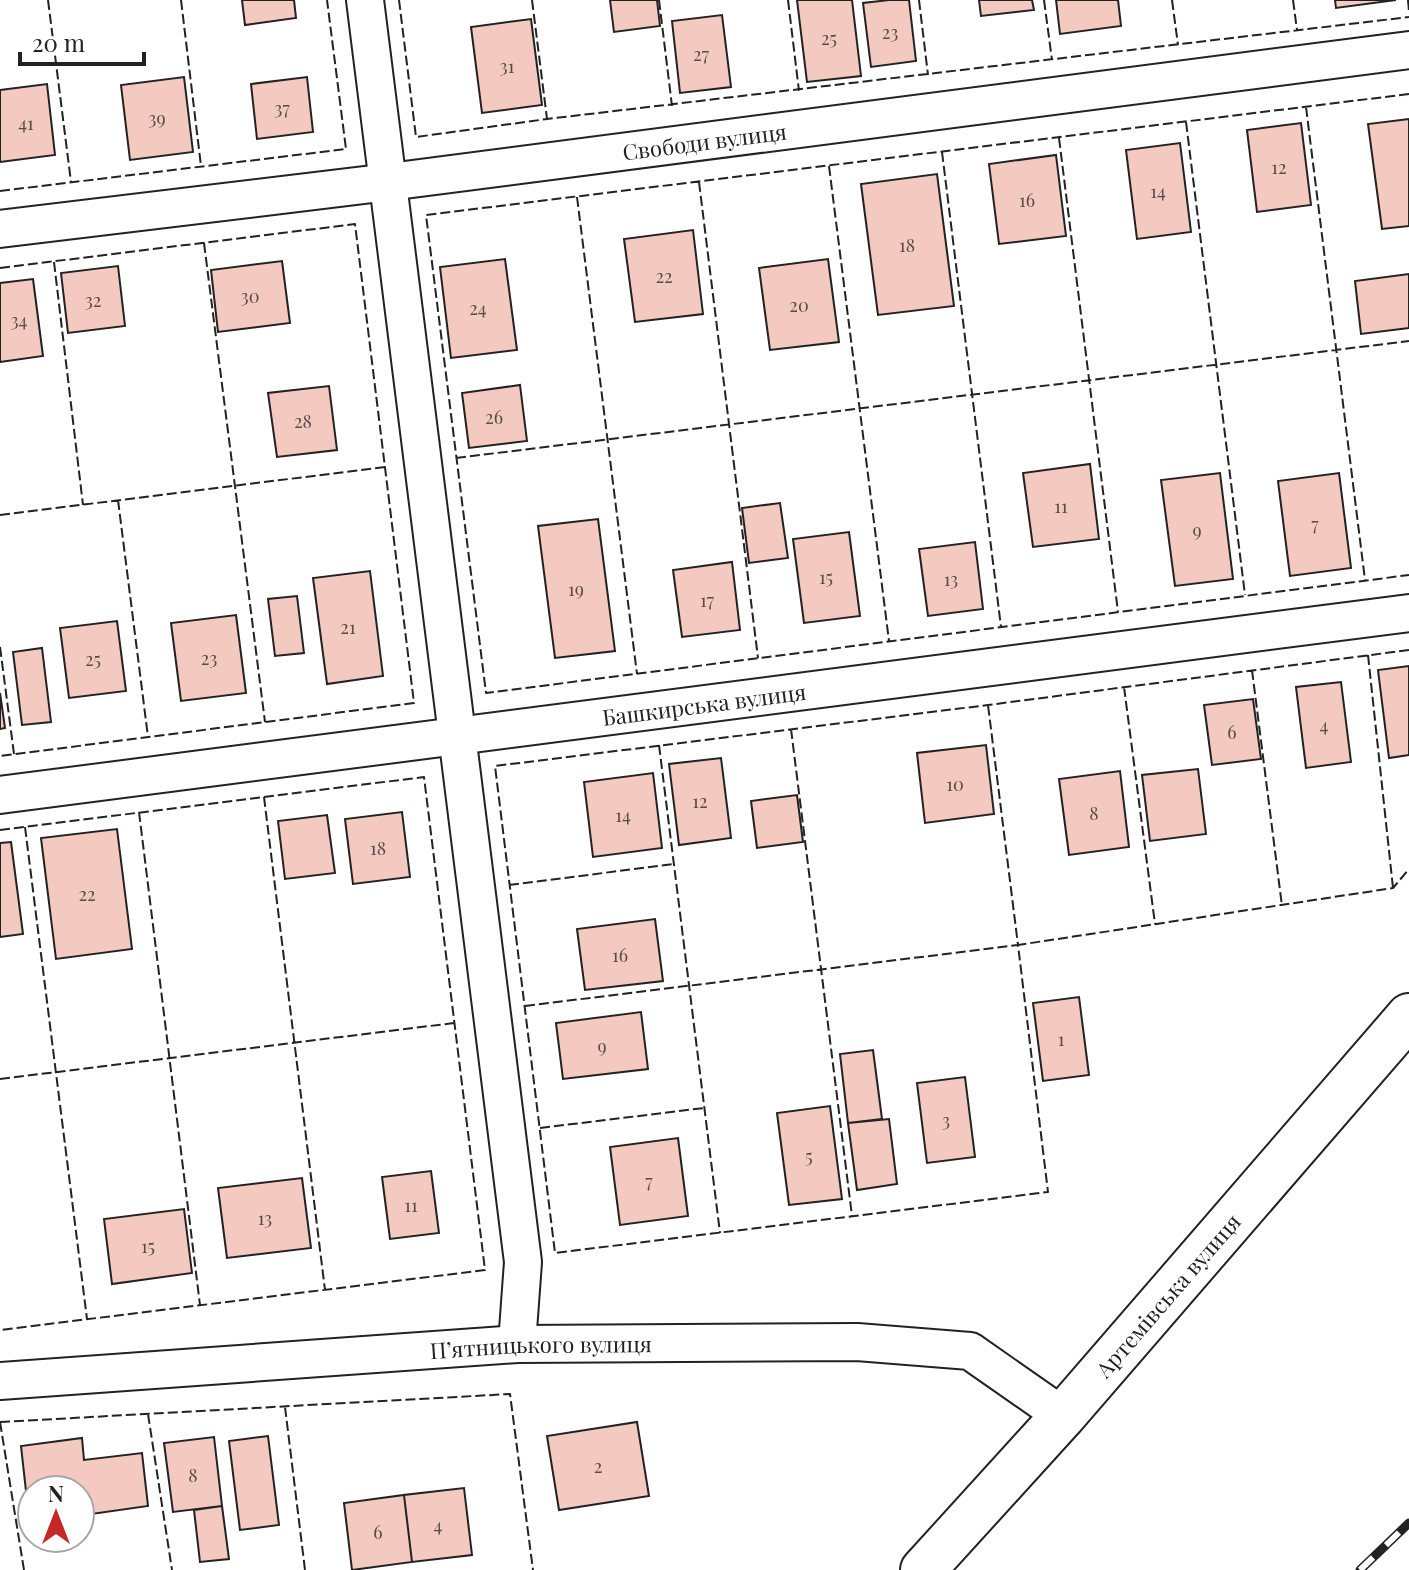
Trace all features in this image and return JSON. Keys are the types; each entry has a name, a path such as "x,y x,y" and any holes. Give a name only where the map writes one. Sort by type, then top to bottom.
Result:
{"main road":[{"name":"Артемівська вулиця","path":"923,1570 1063,1416 1409,1016"}],"street":[{"path":"365,0 523,1262 517,1344"},
{"name":"Свободи вулиця","path":"0,229 1409,50"},
{"name":"Башкирська вулиця","path":"0,795 1409,613"},
{"name":"П’ятницького вулиця","path":"0,1381 517,1344 857,1342 970,1351 1063,1416"}],"building":[{"path":"242,0 294,0 296,18 245,25"},
{"path":"610,0 657,0 660,26 614,32"},
{"path":"797,0 852,0 861,76 807,82"},
{"path":"909,0 916,61 871,67 863,3"},
{"path":"979,0 1032,0 1034,10 981,16"},
{"path":"1056,0 1118,0 1121,26 1060,34"},
{"path":"1335,0 1396,0 1336,8"},
{"path":"722,15 731,87 680,93 672,21"},
{"path":"531,19 542,105 482,113 471,27"},
{"path":"184,77 193,152 130,160 121,85"},
{"path":"307,77 313,132 257,139 251,84"},
{"path":"47,84 55,155 0,162 0,90"},
{"path":"1409,119 1409,226 1382,229 1368,124"},
{"path":"1301,123 1311,205 1257,212 1247,130"},
{"path":"1180,143 1191,232 1137,239 1126,150"},
{"path":"1056,155 1066,236 999,244 989,164"},
{"path":"937,174 954,306 878,315 861,184"},
{"path":"693,230 703,314 635,322 624,239"},
{"path":"505,259 517,350 451,358 440,267"},
{"path":"828,259 839,342 770,350 759,268"},
{"path":"282,261 290,323 218,332 211,270"},
{"path":"118,266 125,326 68,333 61,273"},
{"path":"1409,274 1409,328 1361,334 1355,281"},
{"path":"33,279 43,356 0,362 0,283"},
{"path":"520,385 527,441 469,448 462,393"},
{"path":"329,386 337,450 277,457 268,393"},
{"path":"1090,464 1099,539 1033,547 1023,473"},
{"path":"1220,473 1233,579 1175,586 1161,480"},
{"path":"1339,473 1351,568 1290,576 1278,481"},
{"path":"780,503 788,558 749,563 742,508"},
{"path":"598,519 615,651 555,658 538,526"},
{"path":"849,532 860,616 804,623 793,539"},
{"path":"975,542 983,609 928,616 919,549"},
{"path":"732,562 740,630 682,637 673,570"},
{"path":"370,571 383,676 327,684 313,578"},
{"path":"297,596 304,653 275,656 268,599"},
{"path":"236,615 246,693 181,701 171,623"},
{"path":"117,621 126,691 69,698 60,628"},
{"path":"42,648 51,722 22,725 13,652"},
{"path":"1409,666 1409,755 1389,758 1378,670"},
{"path":"1341,682 1351,762 1306,768 1296,687"},
{"path":"0,693 5,728 0,729"},
{"path":"1253,699 1261,759 1212,765 1204,705"},
{"path":"986,745 994,814 925,823 917,753"},
{"path":"721,758 731,838 679,845 669,764"},
{"path":"1198,769 1206,834 1150,841 1142,775"},
{"path":"1120,771 1129,847 1069,855 1059,779"},
{"path":"653,773 662,848 593,857 584,782"},
{"path":"797,795 803,842 757,848 751,801"},
{"path":"402,812 410,877 353,884 345,819"},
{"path":"327,815 335,873 285,879 278,821"},
{"path":"117,829 132,949 56,959 41,838"},
{"path":"11,842 23,934 0,937 0,843"},
{"path":"655,919 663,981 585,990 577,929"},
{"path":"1079,997 1089,1075 1043,1081 1033,1003"},
{"path":"641,1012 648,1069 563,1079 556,1023"},
{"path":"873,1050 882,1119 848,1123 840,1054"},
{"path":"965,1077 975,1157 927,1163 917,1083"},
{"path":"830,1106 842,1199 789,1205 777,1113"},
{"path":"889,1119 897,1184 857,1190 848,1123"},
{"path":"678,1138 688,1216 620,1225 610,1147"},
{"path":"431,1171 439,1233 390,1239 382,1177"},
{"path":"302,1178 311,1248 227,1258 218,1188"},
{"path":"184,1209 192,1273 112,1284 104,1219"},
{"path":"637,1422 649,1496 559,1510 547,1436"},
{"path":"268,1436 279,1525 240,1530 229,1441"},
{"path":"214,1437 222,1506 173,1512 164,1443"},
{"path":"82,1438 84,1460 142,1453 148,1506 96,1513 96,1474 24,1474 21,1446"},
{"path":"464,1488 472,1555 412,1562 404,1495"},
{"path":"404,1495 412,1562 352,1570 344,1503"},
{"path":"222,1506 229,1559 200,1562 194,1510"}],"railway":[{"path":"1360,1570 1409,1523"}],"fence":[{"path":"48,0 71,182"},
{"path":"181,0 201,166"},
{"path":"0,191 346,149 327,0"},
{"path":"399,0 416,137 1409,17"},
{"path":"532,0 547,119"},
{"path":"659,0 672,106"},
{"path":"788,0 799,91"},
{"path":"919,0 928,75"},
{"path":"1044,0 1052,60"},
{"path":"1172,0 1178,45"},
{"path":"1293,0 1297,30"},
{"path":"1408,0 1409,11"},
{"path":"1409,94 426,215 486,693 1409,575"},
{"path":"1306,107 1365,580"},
{"path":"1186,122 1245,595"},
{"path":"1059,138 1118,612"},
{"path":"942,152 1001,627"},
{"path":"829,166 889,641"},
{"path":"699,182 758,658"},
{"path":"577,197 637,674"},
{"path":"0,268 355,224 414,703 0,756"},
{"path":"204,243 265,722"},
{"path":"54,262 83,505"},
{"path":"456,458 1409,341"},
{"path":"0,515 385,467"},
{"path":"118,500 148,737"},
{"path":"0,647 14,754"},
{"path":"1409,650 495,766 555,1253 1048,1192 1018,945 1393,888 1409,869"},
{"path":"1368,655 1393,888"},
{"path":"1252,670 1282,906"},
{"path":"1124,687 1155,924"},
{"path":"525,1006 1018,945 988,705"},
{"path":"791,729 852,1216"},
{"path":"659,745 720,1233"},
{"path":"0,830 424,777 485,1270 0,1330"},
{"path":"264,797 325,1290"},
{"path":"139,812 200,1305"},
{"path":"25,827 87,1319"},
{"path":"509,885 674,864"},
{"path":"0,1079 454,1023"},
{"path":"540,1128 704,1108"},
{"path":"0,1422 510,1394 533,1570"},
{"path":"285,1407 305,1570"},
{"path":"148,1414 172,1570"},
{"path":"0,1422 24,1570"}]}
